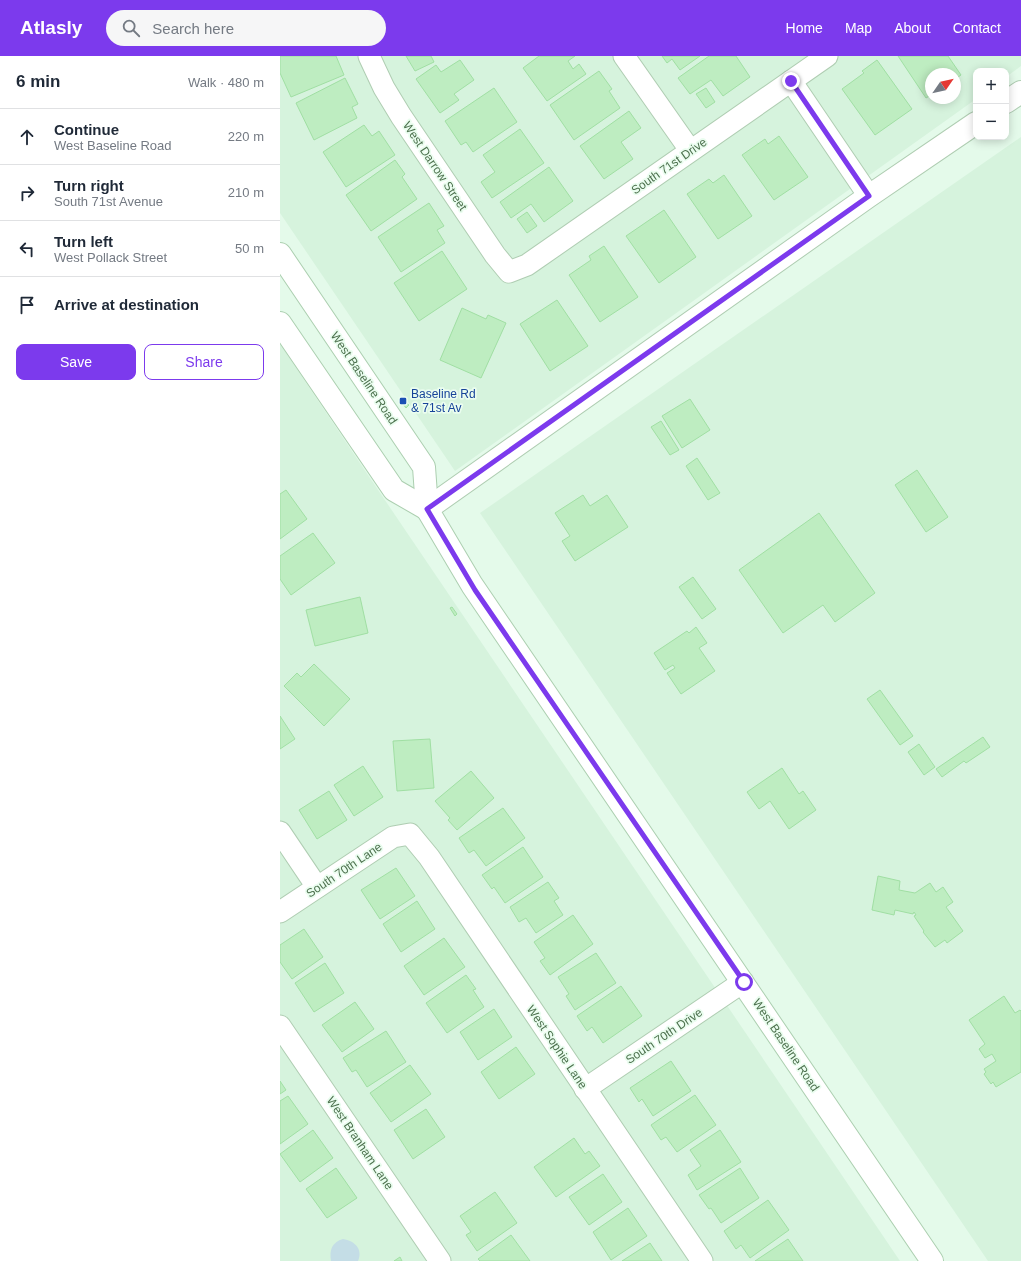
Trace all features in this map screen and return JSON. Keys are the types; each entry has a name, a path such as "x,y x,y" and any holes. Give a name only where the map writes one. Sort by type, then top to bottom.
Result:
{"main road":[{"path":"1009,100 1021,92"},
{"path":"427,509 869,196 973,125"},
{"name":"West Baseline Road","path":"280,254 424,467 427,509 475,590 744,982 932,1261"},
{"name":"West Baseline Road","path":"280,322 394,490 427,509"}],"street":[{"name":"West Darrow Street","path":"369,56 384,88 401,116 495,255 509,272"},
{"path":"624,56 690,150"},
{"name":"South 71st Drive","path":"509,272 527,265 827,56"},
{"path":"791,81 869,196"},
{"path":"280,832 318,887"},
{"name":"South 70th Lane","path":"280,912 393,837 410,834"},
{"name":"West Sophie Lane","path":"410,834 429,856 702,1261"},
{"name":"South 70th Drive","path":"585,1089 744,982"},
{"name":"West Branham Lane","path":"280,1026 440,1261"}],"shaded area":[{"path":"280,56 1021,56 1021,66 1009,75 1009,68 973,68 973,101 455,471 280,213"},
{"path":"1021,137 1021,1261 988,1261 480,513"},
{"path":"280,344 372,481 900,1261 280,1261"},
{"path":"343,1239 357,1246 359,1249 358,1261 331,1261 330,1253 332,1247 336,1242"}],"building":[{"path":"280,56 336,56 344,75 291,97 280,73"},
{"path":"406,56 431,56 434,62 415,71"},
{"path":"539,56 575,56 568,61 573,69 579,64 586,74 547,101 523,68"},
{"path":"662,56 700,56 680,70 672,59 667,63"},
{"path":"709,56 736,56 750,77 723,96 711,80 690,94 678,78"},
{"path":"898,56 948,56 956,68 925,68 925,96"},
{"path":"460,60 474,80 454,94 459,100 440,113 416,79 436,65 441,72"},
{"path":"877,60 912,109 875,135 842,89 864,73 862,71"},
{"path":"599,71 612,89 609,91 620,108 574,140 550,105"},
{"path":"345,78 358,104 352,107 357,118 314,140 296,103"},
{"path":"494,88 517,122 473,152 466,142 461,145 445,121"},
{"path":"706,88 715,102 706,108 696,94"},
{"path":"629,111 641,128 621,142 633,159 604,179 580,146"},
{"path":"364,125 372,136 379,131 395,155 346,187 323,152"},
{"path":"520,129 544,163 492,198 481,182 495,172 483,155"},
{"path":"779,136 808,177 774,200 742,155 765,139 768,144"},
{"path":"395,160 405,174 402,177 417,199 371,231 346,195"},
{"path":"549,167 573,201 544,222 531,204 511,218 500,202"},
{"path":"724,175 752,216 718,239 687,194 709,179 713,183"},
{"path":"429,203 444,226 437,230 445,243 401,272 378,237"},
{"path":"664,210 696,257 659,283 626,236"},
{"path":"527,212 537,226 527,233 517,219"},
{"path":"604,246 638,297 600,322 569,275 591,260 589,256"},
{"path":"442,251 467,289 419,321 394,283"},
{"path":"557,300 588,346 550,371 520,324"},
{"path":"462,308 486,319 488,315 506,323 481,378 440,360"},
{"path":"690,399 710,430 682,448 662,416"},
{"path":"400,400 403,401 409,405 406,408"},
{"path":"661,421 679,450 670,455 651,427"},
{"path":"697,458 720,493 708,500 686,466"},
{"path":"917,470 948,517 926,532 895,485"},
{"path":"286,490 307,519 280,539 280,494"},
{"path":"583,495 590,506 607,495 628,527 575,561 562,541 570,536 555,513"},
{"path":"819,513 875,593 835,622 823,605 783,633 739,570"},
{"path":"313,533 335,563 291,595 280,579 280,556"},
{"path":"693,577 716,609 702,619 679,587"},
{"path":"360,597 368,633 315,646 306,610"},
{"path":"452,607 457,614 455,616 450,608"},
{"path":"696,627 707,643 699,648 715,671 681,694 667,673 675,668 673,665 665,670 654,653 687,631 689,633"},
{"path":"314,664 350,699 324,726 284,686 297,673 301,677"},
{"path":"880,690 913,736 900,745 867,699"},
{"path":"280,716 295,739 280,749"},
{"path":"983,737 990,747 966,763 964,761 942,777 936,769"},
{"path":"430,739 434,788 397,791 393,741"},
{"path":"919,744 935,767 924,775 908,752"},
{"path":"363,766 383,797 354,816 334,785"},
{"path":"782,768 799,794 803,791 816,810 789,829 770,801 759,809 747,792"},
{"path":"471,771 494,798 457,830 448,820 450,818 435,801"},
{"path":"329,791 347,820 317,839 299,810"},
{"path":"503,808 525,838 486,866 474,850 469,853 459,838"},
{"path":"523,847 543,877 505,903 494,887 492,889 482,875"},
{"path":"396,868 415,896 380,919 361,890"},
{"path":"878,876 900,881 899,890 915,893 930,883 936,892 943,887 953,902 946,907 963,931 947,943 945,940 935,947 923,932 924,931 914,916 916,915 914,912 913,914 895,910 894,915 872,910"},
{"path":"548,882 559,898 554,901 563,915 536,933 526,918 519,922 510,907"},
{"path":"417,901 435,929 401,952 383,924"},
{"path":"573,915 593,944 550,975 540,961 545,958 534,942"},
{"path":"304,929 323,957 292,979 280,962 280,945"},
{"path":"444,938 465,967 424,995 404,966"},
{"path":"596,953 616,983 575,1010 566,996 569,994 558,977"},
{"path":"325,963 344,993 314,1012 295,983"},
{"path":"466,975 476,989 473,990 484,1007 447,1033 426,1003"},
{"path":"621,986 642,1016 603,1043 592,1027 587,1031 577,1016"},
{"path":"1004,996 1015,1013 1020,1010 1021,1011 1021,1072 996,1087 993,1082 991,1084 984,1074 986,1072 984,1069 996,1061 992,1054 985,1058 979,1049 985,1044 969,1020"},
{"path":"355,1002 374,1029 342,1052 322,1025"},
{"path":"494,1009 512,1037 478,1060 460,1032"},
{"path":"386,1031 406,1062 367,1087 356,1070 352,1072 343,1058"},
{"path":"516,1047 535,1074 499,1099 481,1072"},
{"path":"671,1061 691,1091 653,1116 642,1099 639,1102 630,1088"},
{"path":"410,1065 431,1094 391,1122 370,1093"},
{"path":"280,1081 286,1090 280,1094"},
{"path":"695,1095 716,1125 677,1152 666,1137 661,1140 651,1125"},
{"path":"288,1096 308,1124 280,1144 280,1101"},
{"path":"426,1109 445,1137 413,1159 394,1130"},
{"path":"313,1130 333,1158 300,1182 280,1154"},
{"path":"720,1130 741,1162 697,1190 688,1175 701,1166 690,1150"},
{"path":"574,1138 585,1154 589,1151 600,1166 556,1197 534,1167"},
{"path":"336,1168 357,1198 327,1218 306,1189"},
{"path":"740,1168 759,1198 721,1223 711,1208 709,1209 699,1195"},
{"path":"603,1174 622,1202 589,1225 569,1197"},
{"path":"495,1192 517,1223 477,1251 466,1235 471,1232 460,1216"},
{"path":"768,1200 789,1230 750,1258 741,1245 736,1249 724,1231"},
{"path":"628,1208 647,1236 611,1260 593,1232"},
{"path":"511,1235 530,1261 480,1261 478,1259"},
{"path":"788,1239 803,1261 755,1261"},
{"path":"650,1243 662,1261 622,1261"},
{"path":"400,1257 402,1261 394,1261"}],"place":[{"name":"Baseline Rd & 71st Av","path":"403,401"}],"route":[{"path":"744,982 475,590 427,509 869,196 791,81"}]}
